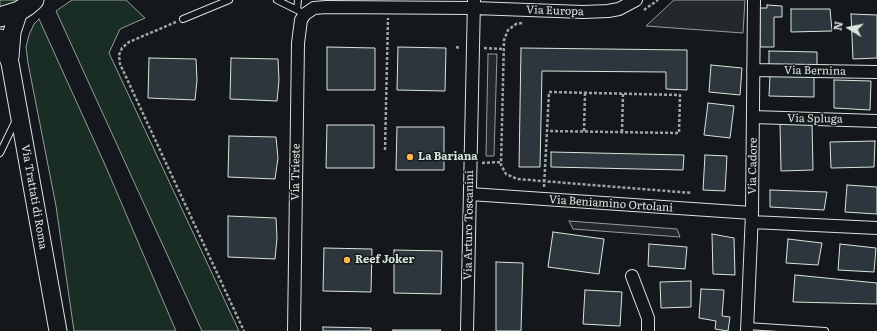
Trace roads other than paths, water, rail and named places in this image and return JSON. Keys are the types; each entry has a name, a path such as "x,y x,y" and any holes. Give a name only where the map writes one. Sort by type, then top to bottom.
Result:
{"main road":[{"path":"0,17 19,11 34,0"},
{"name":"Via Trattati di Roma","path":"10,63 12,32 19,11"},
{"name":"Via Trattati di Roma","path":"0,38 10,63 58,331"}],"street":[{"name":"Via Europa","path":"301,12 314,8 326,7 474,4 583,12 618,9 636,0"},
{"name":"Via Cadore","path":"747,328 752,218 754,0"},
{"name":"Via Arturo Toscanini","path":"467,331 474,4"},
{"name":"Via Trieste","path":"294,331 298,43 301,12"},
{"name":"Via Bernina","path":"753,70 877,72"},
{"name":"Via Spluga","path":"753,117 877,120"},
{"name":"Via Beniamino Ortolani","path":"470,194 877,228"},
{"path":"632,276 648,318 648,331"}],"lane":[{"path":"183,20 230,0"},
{"path":"277,0 301,12"},
{"path":"298,0 301,12"},
{"path":"0,153 19,113"},
{"path":"747,328 825,331"}],"place":[{"name":"La Bariana","path":"410,157"},
{"name":"Reef Joker","path":"347,260"}]}
